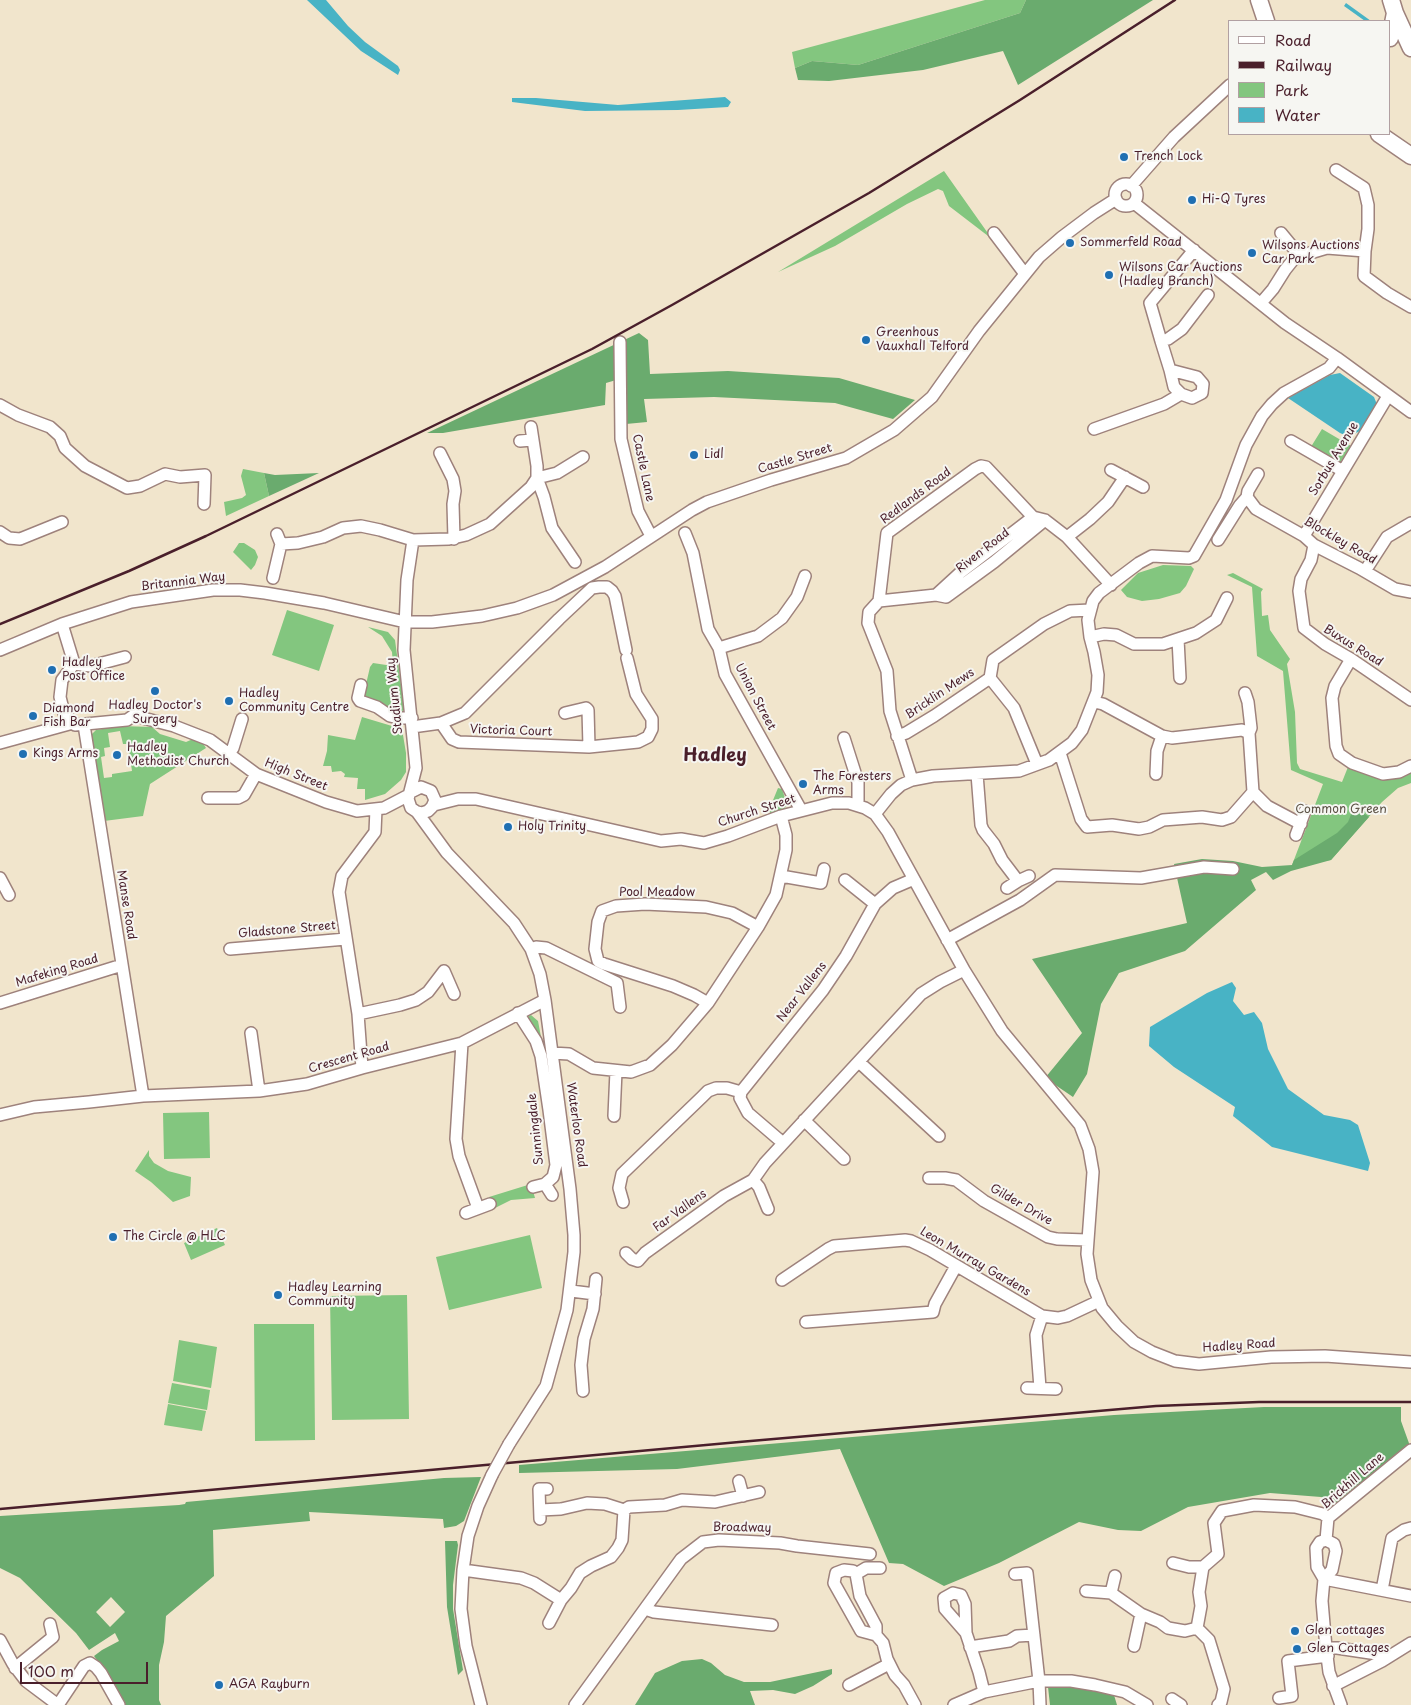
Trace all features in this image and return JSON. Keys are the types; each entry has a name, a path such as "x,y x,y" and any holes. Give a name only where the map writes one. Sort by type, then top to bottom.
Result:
{"highway":[{"path":"1259,0 1266,20"},
{"path":"1391,30 1394,5"},
{"path":"1394,5 1411,48"},
{"path":"1380,135 1411,156"}],"street":[{"path":"1134,203 1137,194 1131,186 1174,137 1228,89"},
{"path":"1336,170 1364,188 1368,205 1364,276 1380,289 1411,307"},
{"name":"Castle Street","path":"405,622 432,622 482,616 518,608 553,595 604,567 707,502 771,480 846,458 894,430 932,397 979,331 1039,257 1062,237 1116,199 1119,187 1125,184 1131,186"},
{"path":"1116,199 1124,206 1134,203"},
{"path":"1134,203 1284,323 1337,358 1411,412"},
{"path":"994,233 1025,274"},
{"path":"1281,233 1300,256"},
{"path":"1261,303 1289,265 1300,256 1327,248 1365,251"},
{"path":"1170,370 1198,377 1203,384 1202,393 1192,398 1181,394 1174,387 1150,303 1194,250"},
{"path":"1161,341 1168,339 1182,329 1208,295"},
{"name":"Castle Lane","path":"620,342 621,439 638,511 651,536"},
{"path":"875,814 891,794 901,785 912,780 933,776 1018,772 1049,760 1068,748 1078,736 1097,692 1098,675 1088,620 1093,602 1099,593 1152,556 1189,558 1194,556 1226,500 1246,445 1262,416 1284,393 1329,368 1337,358"},
{"path":"1094,430 1164,404 1181,394"},
{"name":"Sorbus Avenue","path":"1304,536 1388,396"},
{"path":"0,405 18,415 50,427 60,436 65,448 85,466 127,488 140,486 165,474 180,477 205,475 204,504"},
{"path":"531,427 537,478 552,528 575,562"},
{"path":"520,441 532,440"},
{"path":"1291,441 1343,471"},
{"path":"440,453 453,479 455,491 453,504 454,538"},
{"path":"273,578 279,539 298,543 323,537 343,528 361,526 413,540 454,538 466,535 490,524 531,487 537,478 557,473 583,457"},
{"name":"Redlands Road","path":"912,780 901,735 890,711 888,677 868,623 869,612 879,601 887,533 981,466 986,467 1033,517"},
{"path":"1111,470 1143,487"},
{"path":"1218,540 1247,497 1248,491 1258,474"},
{"path":"1067,537 1108,502 1125,477"},
{"name":"Blockley Road","path":"1247,497 1256,509 1304,536 1314,545 1395,589 1411,592"},
{"path":"1033,517 1045,520 1067,537 1111,585"},
{"name":"Riven Road","path":"936,595 960,573 1033,517"},
{"name":"Riven Road","path":"879,601 936,595 946,597 994,562 1045,520"},
{"path":"0,532 9,538 20,539 62,522"},
{"path":"1365,571 1387,537 1411,523"},
{"name":"Union Street","path":"685,533 693,553 708,629 719,648 725,674 801,810"},
{"name":"Stadium Way","path":"410,793 416,768 404,650 407,580 413,540"},
{"name":"Buxus Road","path":"1314,545 1310,560 1301,579 1299,592 1304,628 1325,644 1351,658 1411,700"},
{"path":"719,648 758,636 782,618 797,597 805,576"},
{"name":"Victoria Court","path":"599,586 607,587 612,591 615,596 636,694 651,715 653,724 651,733 644,740 589,747 464,743 452,739 441,723 465,712 592,588 599,586"},
{"name":"Britannia Way","path":"0,650 62,624 131,602 212,590 265,593 324,603 405,622"},
{"path":"1090,637 1104,634 1116,636 1134,644 1163,644 1196,633 1216,620 1227,598"},
{"name":"Bricklin Mews","path":"901,735 993,680 993,660 1037,628 1070,610 1090,610"},
{"path":"62,624 73,655 73,664 62,680 60,693 64,713 78,724"},
{"path":"1178,638 1180,678"},
{"path":"73,664 97,665 125,657"},
{"path":"1351,658 1334,686 1332,698 1336,746 1339,754 1352,763 1383,774 1399,772 1411,766"},
{"path":"993,680 1014,708 1037,764"},
{"path":"361,685 352,700 377,707 390,716 412,722 441,723"},
{"path":"1245,693 1251,728 1248,733 1253,792 1267,806 1301,824"},
{"path":"1094,702 1103,704 1162,736 1183,738 1212,732 1242,730 1248,733"},
{"name":"Victoria Court","path":"565,713 586,708 588,710 589,747"},
{"name":"High Street","path":"78,724 127,720 137,713 143,718 174,726 210,740 256,774 326,802 357,811 380,808 415,812"},
{"path":"229,754 233,748 242,719"},
{"path":"0,743 78,724"},
{"name":"Manse Road","path":"78,724 144,1094"},
{"path":"1156,774 1157,751 1162,736"},
{"path":"844,738 858,782 858,805"},
{"path":"1060,753 1081,818 1087,826 1112,825 1138,829 1149,827 1163,820 1202,817 1222,820 1231,817 1253,792"},
{"name":"Stadium Way","path":"416,768 426,788"},
{"path":"208,798 238,798 244,795 256,774"},
{"path":"978,774 980,825 1018,881"},
{"path":"433,806 428,812 415,812 409,804 410,793 416,788 426,788 434,795 433,834"},
{"name":"High Street","path":"380,808 410,793"},
{"name":"Church Street","path":"433,806 458,799 476,799 661,841 681,839 704,842 728,836 801,810 832,803 858,805 875,814 888,832 964,970 1002,1031 1056,1097"},
{"name":"Gladstone Street","path":"362,1068 358,1014 338,892 342,876 375,832 380,808"},
{"path":"1296,835 1305,811"},
{"name":"Waterloo Road","path":"415,812 447,853 514,923 531,949 540,974 545,1000 570,1189 574,1235 571,1291 563,1330 546,1386 509,1444 478,1506 468,1536 463,1570"},
{"path":"552,1053 569,1054 593,1068 631,1072 650,1065 672,1045 708,1003 758,927 776,895 782,876 786,843 781,816"},
{"path":"947,940 1020,900 1055,875 1141,878 1204,866 1233,869"},
{"path":"782,876 821,883 824,869"},
{"path":"1007,888 1029,876"},
{"path":"0,878 9,895"},
{"name":"Near Vallens","path":"741,1092 823,990 846,956 875,904 893,888 914,879"},
{"path":"845,880 875,904"},
{"name":"Pool Meadow","path":"708,1003 694,994 604,964 598,960 596,949 598,922 602,911 616,906 645,904 706,907 732,913 758,927"},
{"name":"Gladstone Street","path":"230,949 346,939"},
{"path":"531,949 536,947 546,948 617,983 620,1007"},
{"name":"Mafeking Road","path":"0,1003 122,965"},
{"name":"Far Vallens","path":"626,1253 632,1259 638,1261 645,1253 724,1196 754,1180 765,1163 921,994 964,970"},
{"path":"358,1014 416,1000 428,992 444,971 454,994"},
{"name":"Crescent Road","path":"0,1115 34,1107 144,1094 259,1091 307,1084 462,1043 545,1000"},
{"name":"Sunningdale","path":"518,1013 536,1040 548,1101 556,1165 553,1176 539,1185 552,1195"},
{"path":"250,1033 259,1091"},
{"path":"462,1043 456,1139 459,1156 478,1208"},
{"path":"859,1062 939,1136"},
{"path":"614,1116 616,1071"},
{"path":"623,1202 614,1185 622,1174 708,1091 716,1088 727,1088 741,1092 740,1098 748,1113 783,1143"},
{"name":"Hadley Road","path":"1056,1097 1080,1125 1089,1149 1092,1172 1087,1254 1091,1280 1102,1308 1134,1342 1152,1352 1175,1360 1199,1364 1271,1357 1325,1356 1411,1362"},
{"path":"804,1120 844,1159"},
{"path":"945,1178 947,1165"},
{"name":"Gilder Drive","path":"929,1178 956,1180 984,1201 1048,1237 1087,1240"},
{"path":"754,1180 768,1209"},
{"path":"466,1213 490,1204"},
{"name":"Leon Murray Gardens","path":"782,1280 828,1249 844,1245 911,1241 1042,1316"},
{"path":"806,1322 933,1312 935,1304 956,1266"},
{"path":"579,1385 584,1339 593,1309 596,1278"},
{"path":"571,1291 595,1294"},
{"path":"1040,1388 1036,1335 1042,1316 1058,1318 1067,1316 1100,1301"},
{"path":"1027,1388 1056,1390"},
{"name":"Brickhill Lane","path":"1326,1540 1328,1518 1411,1450"},
{"path":"739,1481 743,1496"},
{"path":"547,1488 539,1489 540,1514 588,1503 605,1504 624,1510 629,1507 665,1504 682,1500 716,1502 759,1492"},
{"path":"1197,1628 1201,1606 1199,1592 1203,1567 1218,1554 1214,1523 1222,1512 1254,1505 1295,1507 1323,1514 1328,1518"},
{"path":"549,1623 561,1600 580,1573 591,1566 611,1558 618,1548 622,1540 624,1510"},
{"path":"1382,1590 1392,1538 1411,1528"},
{"name":"Broadway","path":"575,1705 681,1560 703,1542 720,1540 780,1543 870,1554"},
{"name":"Brickhill Lane","path":"1324,1580 1317,1567 1316,1548 1320,1542 1326,1540 1334,1544 1336,1551 1332,1570 1324,1580 1322,1601 1329,1672 1342,1705"},
{"path":"1173,1563 1189,1567 1203,1567"},
{"path":"856,1574 866,1568 880,1568"},
{"path":"481,1705 462,1626 463,1570 521,1578 534,1582 561,1600"},
{"path":"876,1635 876,1626 860,1596 856,1574 853,1571 844,1570 836,1573 834,1583 861,1631 876,1635 883,1643 889,1664 915,1705"},
{"path":"1015,1574 1027,1573 1040,1705"},
{"path":"1111,1593 1115,1576"},
{"path":"1324,1580 1411,1596"},
{"path":"1086,1591 1111,1593 1142,1614 1168,1628 1185,1631 1197,1628"},
{"path":"645,1609 654,1612 772,1626"},
{"path":"1134,1646 1142,1614"},
{"path":"15,1668 53,1637 50,1624"},
{"path":"1197,1628 1209,1640 1224,1689 1221,1702 1218,1705"},
{"path":"966,1633 984,1692"},
{"path":"970,1647 1009,1640 1017,1636 1034,1635"},
{"path":"0,1640 15,1668 32,1686 58,1705 84,1666 90,1663 101,1673 119,1705"},
{"path":"1333,1686 1382,1662 1411,1644"},
{"path":"1279,1698 1292,1696 1288,1661 1327,1652 1377,1654 1382,1662"},
{"path":"849,1684 889,1664"},
{"path":"954,1705 984,1692 1039,1681 1071,1681 1125,1692 1147,1705"}],"green space":[{"path":"985,0 1026,0 1020,13 858,65 812,61 795,68 792,52"},
{"path":"1026,0 1153,0 1018,85 1003,51 923,70 829,81 798,80 795,68 812,61 858,65 1020,13"},
{"path":"944,171 992,239 949,206 943,191 938,189 907,204 835,246 778,272"},
{"path":"639,333 648,340 650,374 728,371 839,378 915,400 893,419 835,403 714,397 644,399 647,422 626,424 623,378 606,383 605,405 443,433 427,433"},
{"path":"1322,429 1351,446 1338,466 1309,450"},
{"path":"243,469 264,473 269,496 226,516 224,502 242,498 246,495 241,476"},
{"path":"264,473 275,475 319,473 269,496"},
{"path":"239,543 244,543 255,550 258,557 251,570 233,552"},
{"path":"1163,565 1191,566 1194,569 1186,586 1180,593 1159,599 1142,601 1127,597 1121,590 1138,573"},
{"name":"Common Green","path":"1233,573 1263,589 1261,592 1262,616 1268,615 1270,630 1290,659 1287,664 1295,712 1297,763 1300,769 1342,782 1348,767 1381,779 1411,771 1411,783 1398,788 1382,802 1331,860 1292,865 1323,784 1291,770 1283,671 1257,656 1252,587 1227,575"},
{"path":"287,610 334,625 319,671 272,655"},
{"path":"368,627 388,632 395,640 404,707 402,713 395,714 365,699 364,693 370,667 373,663 393,666 392,652 382,636"},
{"path":"362,717 402,729 406,753 406,772 401,780 385,794 365,800 365,789 357,789 358,778 344,777 345,774 341,771 332,772 331,766 323,766 327,751 328,735 355,740"},
{"path":"121,726 152,727 160,734 186,742 193,739 202,742 206,748 150,784 143,816 104,821 91,737 96,730","holes":["120,731 123,744 128,744 132,771 112,774 112,777 104,778 101,757 105,756 104,748 110,747 108,733"]},
{"path":"778,788 782,789 785,798 788,799 788,804 783,810 770,813 769,810"},
{"path":"1354,807 1369,817 1331,860 1291,871 1273,880 1266,872 1251,880 1256,890 1185,951 1119,973 1101,1004 1087,1074 1073,1097 1045,1078 1082,1033 1032,959 1187,923 1174,864 1202,859 1233,861 1262,867 1292,865 1294,860 1337,833 1348,822"},
{"path":"531,1015 538,1021 541,1037 539,1038 527,1017"},
{"path":"209,1112 210,1158 164,1159 163,1113"},
{"path":"149,1150 149,1156 154,1163 168,1171 191,1177 190,1196 173,1202 151,1182 135,1171"},
{"path":"531,1184 535,1198 511,1200 493,1209 489,1197"},
{"path":"217,1228 225,1245 191,1260 184,1243"},
{"path":"530,1235 542,1288 449,1310 436,1257"},
{"path":"407,1295 409,1419 332,1420 330,1296"},
{"path":"254,1324 314,1324 315,1440 255,1441"},
{"path":"179,1340 217,1347 211,1388 173,1381"},
{"path":"172,1383 210,1390 207,1410 168,1403"},
{"path":"168,1404 206,1411 202,1431 164,1425"},
{"path":"1264,1407 1401,1407 1401,1421 1410,1446 1339,1503 1321,1497 1270,1493 1188,1507 1141,1531 1118,1530 1079,1522 999,1563 944,1586 903,1564 889,1563 840,1449 677,1469 519,1473 519,1465 1114,1415"},
{"path":"481,1477 464,1521 456,1526 444,1528 443,1519 309,1512 310,1521 213,1530 214,1576 166,1616 164,1642 159,1665 159,1700 161,1705 123,1705 106,1672 94,1656 119,1641 115,1633 89,1650 76,1633 20,1578 0,1568 0,1516 179,1505 186,1502 444,1478","holes":["111,1597 125,1612 110,1627 96,1612"]},
{"path":"445,1541 457,1541 458,1545 453,1585 453,1609 463,1670 458,1675 447,1607"},
{"path":"702,1659 711,1663 725,1675 744,1682 770,1682 832,1669 832,1674 813,1686 795,1694 773,1690 750,1691 755,1705 635,1705 655,1673 682,1661"},
{"path":"1048,1687 1075,1687 1114,1695 1117,1705 1050,1705"}],"water":[{"path":"307,0 326,0 348,26 365,42 398,66 400,70 398,75 361,51"},
{"path":"1346,3 1370,20 1364,20 1344,6"},
{"path":"725,97 731,102 728,107 678,110 585,111 512,102 512,98 536,98 618,105"},
{"path":"1340,373 1374,397 1377,406 1360,431 1347,436 1288,398 1330,375"},
{"path":"1232,982 1236,988 1233,1001 1244,1015 1254,1012 1262,1023 1268,1049 1288,1089 1324,1115 1350,1120 1358,1125 1370,1163 1368,1171 1272,1147 1233,1116 1235,1107 1174,1067 1149,1046 1150,1027 1207,993"}],"railway":[{"path":"0,624 129,571 206,536 592,349 869,193 1020,100 1175,0"},
{"path":"0,1509 1156,1406 1259,1402 1411,1402"}],"place":[{"name":"Trench Lock","path":"1124,157"},
{"name":"Hi-Q Tyres","path":"1192,200"},
{"name":"Sommerfeld Road","path":"1070,243"},
{"name":"Wilsons Auctions Car Park","path":"1252,253"},
{"name":"Wilsons Car Auctions (Hadley Branch)","path":"1109,275"},
{"name":"Greenhous Vauxhall Telford","path":"866,340"},
{"name":"Lidl","path":"694,455"},
{"name":"Hadley Post Office","path":"52,670"},
{"name":"Hadley Doctor's Surgery","path":"155,691"},
{"name":"Hadley Community Centre","path":"229,701"},
{"name":"Diamond Fish Bar","path":"33,716"},
{"name":"Kings Arms","path":"23,754"},
{"name":"Hadley Methodist Church","path":"117,755"},
{"name":"The Foresters Arms","path":"803,784"},
{"name":"Holy Trinity","path":"508,827"},
{"name":"The Circle @ HLC","path":"113,1237"},
{"name":"Hadley Learning Community","path":"278,1295"},
{"name":"Glen cottages","path":"1295,1631"},
{"name":"Glen Cottages","path":"1297,1649"},
{"name":"AGA Rayburn","path":"219,1685"}],"district":[{"name":"Hadley","path":"715,756"}]}
